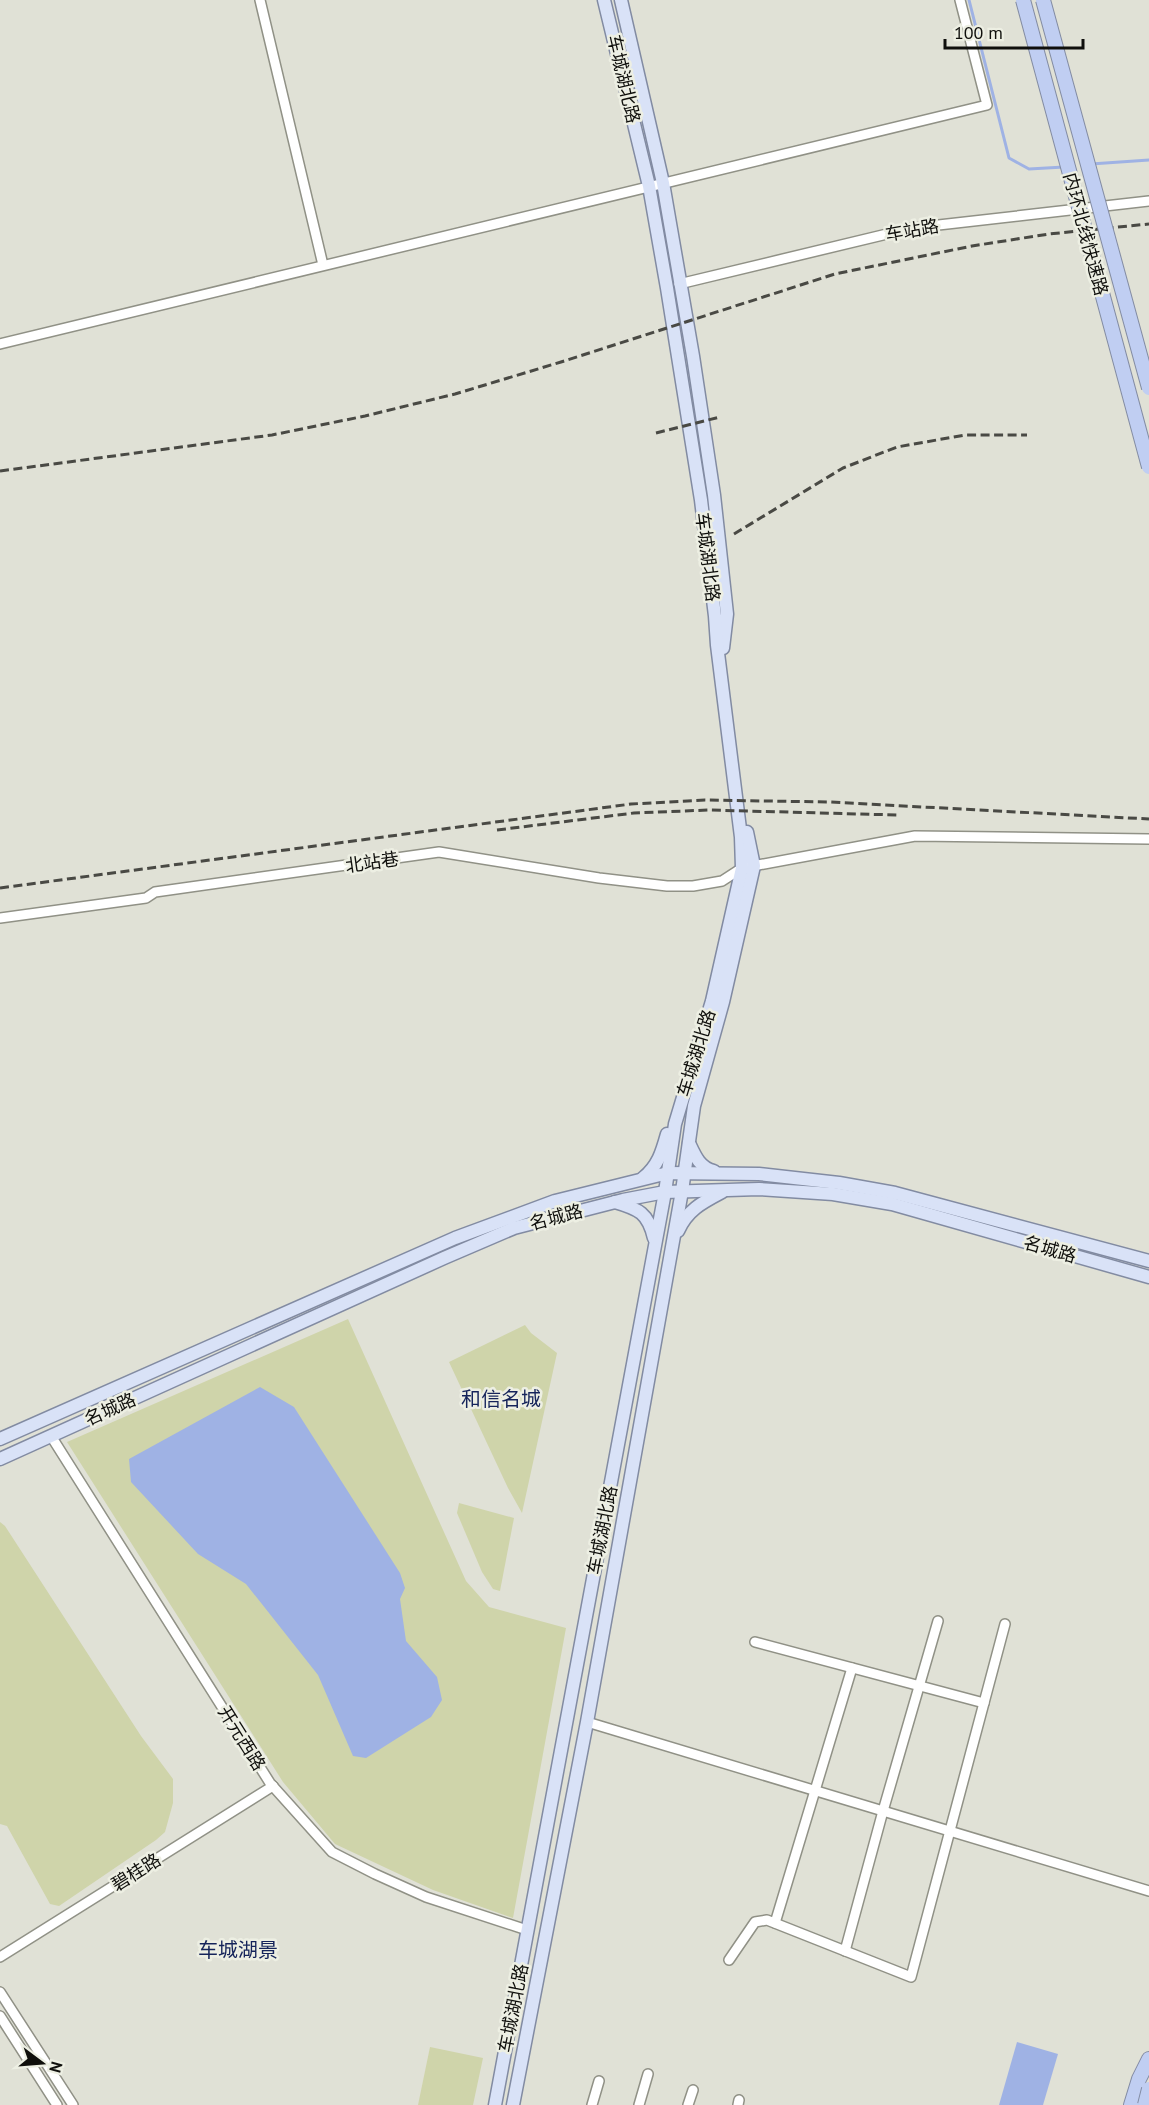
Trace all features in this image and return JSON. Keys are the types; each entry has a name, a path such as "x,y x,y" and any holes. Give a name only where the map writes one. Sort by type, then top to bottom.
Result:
{"highway":[{"name":"内环北线快速路","path":"1023,0 1149,467"},
{"name":"内环北线快速路","path":"1043,0 1149,388"},
{"path":"1142,2101 1139,2079 1149,2059"}],"main road":[{"name":"车城湖北路","path":"495,2105 665,1192 675,1124 712,1001 748,867 741,837 701,500 679,358 649,186 604,0"},
{"name":"车城湖北路","path":"513,2105 588,1722 682,1191 694,1106 723,1002 748,867 747,836 723,644 727,614 714,495 663,183 621,0"},
{"path":"642,1179 654,1169 661,1154 704,1007 712,1001"},
{"path":"689,1143 695,1158 705,1169 721,1173"},
{"name":"名城路","path":"0,1439 455,1238 555,1201 668,1173 759,1174 839,1183 895,1193 1149,1261"},
{"name":"名城路","path":"0,1459 514,1228 614,1202 665,1192 759,1189 833,1194 892,1204 1149,1277"},
{"path":"672,1243 682,1221 699,1204 726,1190"},
{"path":"614,1202 631,1206 649,1220 655,1242"},
{"path":"1142,2101 1149,2066"}],"street":[{"path":"260,0 323,265"},
{"path":"0,344 987,105 960,0"},
{"name":"车站路","path":"679,284 912,228 1149,201"},
{"name":"北站巷","path":"0,918 146,898 155,892 439,852 599,878 667,886 693,886 722,881 748,867 915,836 1149,839"},
{"name":"开元西路","path":"51,1436 273,1786 332,1852 375,1875 426,1897 527,1930"},
{"path":"845,1951 938,1621"},
{"path":"729,1960 755,1922 767,1920 911,1977 1005,1624"},
{"path":"755,1642 984,1703"},
{"path":"775,1923 852,1668"},
{"path":"588,1722 1149,1891"},
{"name":"碧桂路","path":"0,1957 273,1786"},
{"path":"0,1992 73,2105"},
{"path":"0,2016 57,2105"},
{"path":"639,2105 648,2074"},
{"path":"592,2105 599,2081"},
{"path":"688,2105 693,2090"}],"green space":[{"path":"348,1319 466,1581 489,1607 566,1628 513,1918 433,1890 335,1844 283,1782 67,1442"},
{"path":"525,1325 531,1333 557,1353 522,1513 449,1362"},
{"path":"459,1503 514,1518 500,1591 493,1589 482,1572 457,1513"},
{"path":"0,1522 5,1526 141,1736 173,1779 173,1803 165,1832 59,1906 50,1904 7,1826 0,1824"},
{"path":"430,2047 483,2058 473,2105 418,2105"}],"water":[{"path":"260,1387 294,1407 400,1573 405,1588 400,1599 406,1641 437,1677 442,1700 431,1717 366,1758 353,1756 318,1675 246,1584 198,1554 131,1482 129,1459"},
{"path":"1017,2042 1058,2054 1043,2105 999,2105"}],"waterway":[{"path":"969,0 1009,158 1029,169 1064,167"},
{"path":"1091,164 1149,160"}],"railway":[{"path":"0,471 272,435 365,416 455,394 561,362 835,274 972,246 1049,234 1149,224"},
{"path":"656,433 720,417"},
{"path":"734,534 843,468 897,447 965,435 1027,435"},
{"path":"0,888 631,804 705,800 829,802 1149,819"},
{"path":"497,830 634,813 709,810 897,815"}],"district":[{"name":"和信名城","path":"501,1399"},
{"name":"车城湖景","path":"238,1950"}]}
